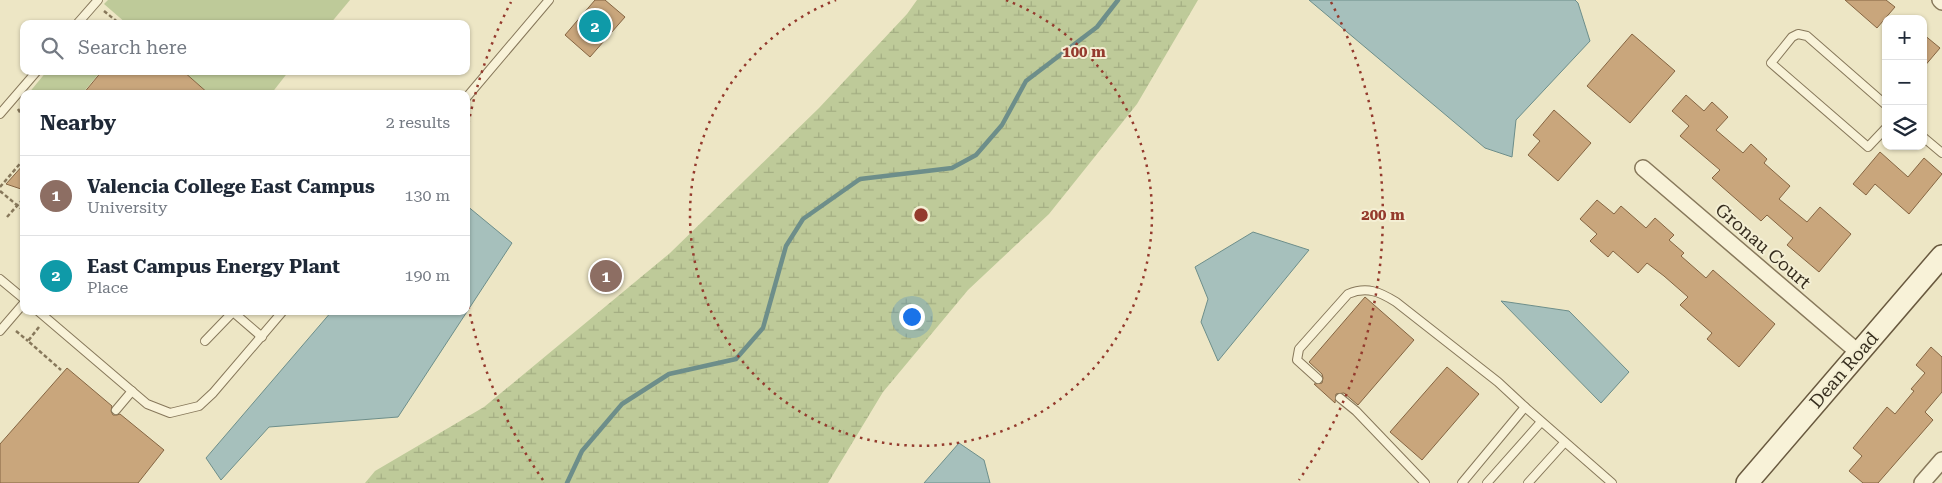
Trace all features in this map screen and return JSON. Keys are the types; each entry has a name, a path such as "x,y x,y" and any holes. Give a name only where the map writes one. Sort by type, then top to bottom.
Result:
{"main road":[{"name":"Dean Road","path":"1747,483 1942,256"}],"street":[{"name":"Gronau Court","path":"1643,168 1859,353"},
{"path":"1922,483 1942,460"}],"lane":[{"path":"81,20 98,0"},
{"path":"470,93 549,0"},
{"path":"1882,102 1807,36 1798,34 1792,37 1771,63 1868,147 1882,132"},
{"path":"21,90 34,75"},
{"path":"0,114 20,91"},
{"path":"1927,141 1942,154"},
{"path":"0,279 20,297"},
{"path":"1318,379 1297,360 1299,349 1348,294 1356,291 1371,290 1383,293 1498,382 1612,483"},
{"path":"0,331 20,306"},
{"path":"42,315 147,404 170,413 199,406 213,393 281,315"},
{"path":"205,342 230,315"},
{"path":"236,315 262,337"},
{"path":"116,410 132,391"},
{"path":"1340,398 1356,411 1426,483"},
{"path":"1462,483 1525,407"},
{"path":"1487,483 1541,422"},
{"path":"1528,483 1564,442"}],"path":[{"path":"0,187 20,164"},
{"path":"0,190 20,208"},
{"path":"7,217 20,202"},
{"path":"46,319 28,341 61,370"}],"green space":[{"path":"108,0 350,0 333,20 122,20 104,4"},
{"path":"917,0 1198,0 1137,104 1049,214 968,290 883,392 828,483 365,483 375,471 484,407 670,253 819,108 907,14"},
{"path":"44,75 98,75 85,90 31,90"},
{"path":"188,75 286,75 274,90 204,90"}],"water":[{"path":"1309,0 1575,0 1578,3 1590,41 1516,120 1512,157 1485,148"},
{"path":"470,208 512,243 470,307"},
{"path":"1253,232 1309,250 1218,361 1201,322 1208,299 1195,267"},
{"path":"1501,301 1569,311 1629,372 1601,403"},
{"path":"329,315 465,315 398,417 269,427 221,480 206,458"},
{"path":"959,443 984,460 990,483 924,483"}],"building":[{"path":"595,0 605,0 625,17 590,57 565,35"},
{"path":"1845,0 1886,0 1895,7 1888,15 1882,15 1882,22 1877,28"},
{"path":"1632,34 1675,71 1630,123 1587,86"},
{"path":"1927,37 1940,48 1927,63"},
{"path":"99,75 188,75 204,90 86,90"},
{"path":"1686,95 1704,111 1712,102 1728,117 1716,130 1743,153 1751,144 1767,159 1764,163 1790,186 1779,199 1807,222 1820,207 1851,234 1819,272 1787,245 1793,238 1767,215 1761,221 1712,178 1720,170 1680,136 1689,126 1672,111"},
{"path":"1554,110 1591,143 1558,181 1528,155 1540,141 1533,135"},
{"path":"1880,152 1908,177 1924,158 1942,174 1909,214 1875,184 1866,195 1853,184"},
{"path":"20,168 20,189 6,184"},
{"path":"1597,200 1614,214 1621,206 1646,228 1655,218 1674,235 1669,240 1684,253 1681,256 1706,278 1713,270 1775,324 1739,367 1707,339 1712,333 1680,305 1688,297 1664,276 1647,263 1638,273 1613,251 1608,257 1590,241 1597,234 1580,219"},
{"path":"1365,297 1414,340 1358,405 1344,393 1336,394 1335,403 1314,384 1322,383 1323,378 1322,374 1309,362"},
{"path":"1931,347 1942,357 1942,392 1925,412 1933,420 1878,483 1863,483 1849,471 1862,456 1853,448 1887,407 1895,414 1914,391 1911,389 1925,373 1916,365"},
{"path":"1447,367 1479,394 1422,460 1390,432"},
{"path":"67,368 112,406 111,411 113,415 120,414 164,450 138,483 0,483 0,444"}],"waterway":[{"path":"567,483 582,451 622,404 669,374 736,359 763,328 786,246 803,219 860,179 952,168 976,155 1002,125 1026,81 1097,27 1118,0"}],"place":[{"name":"East Campus Energy Plant","path":"595,26"},
{"name":"Valencia College East Campus","path":"606,276"}]}
